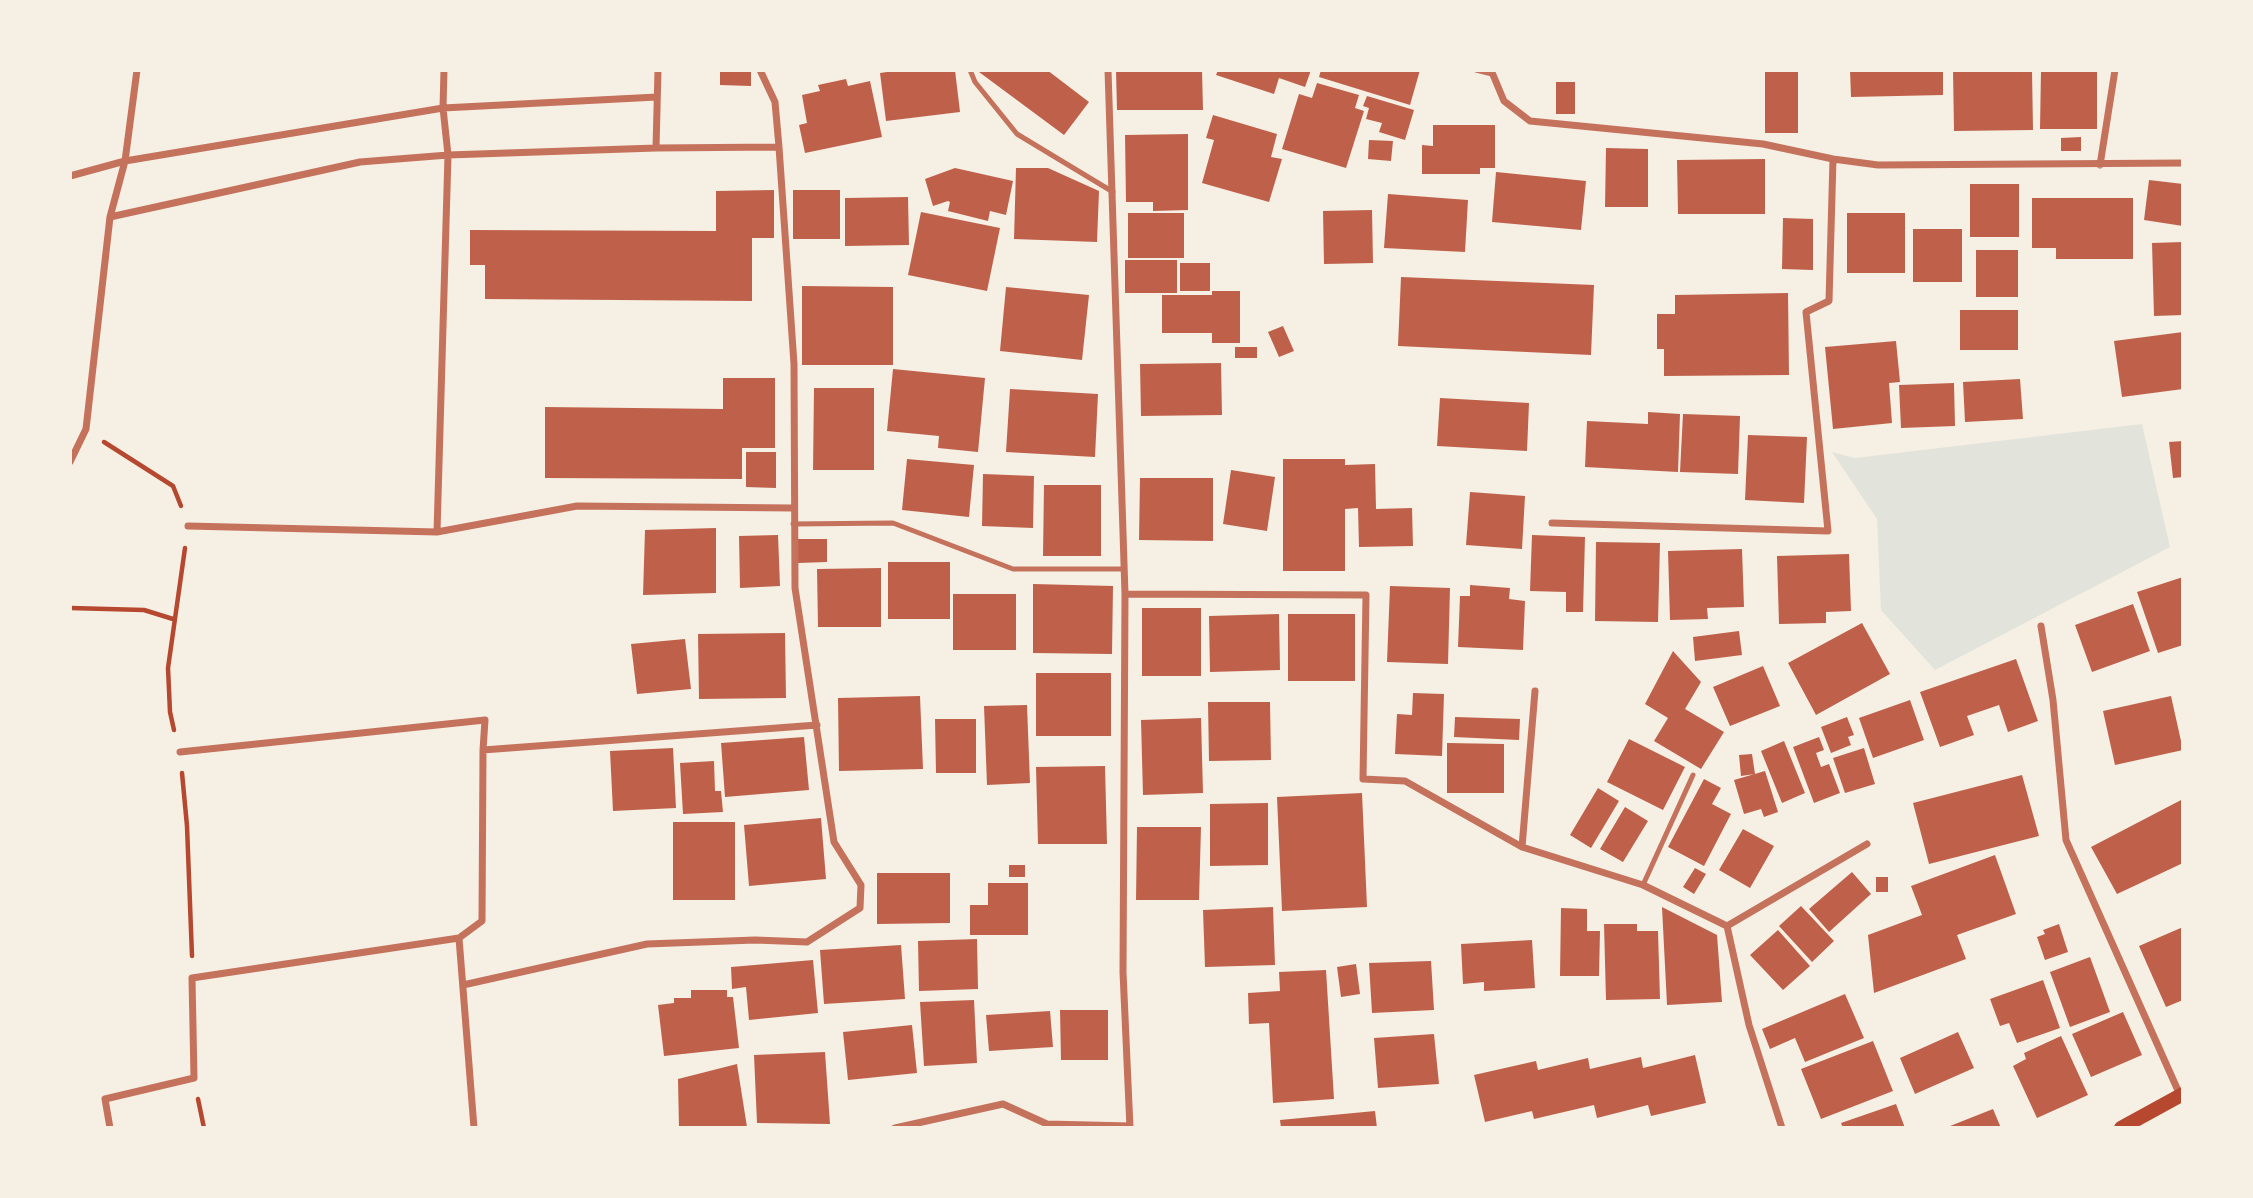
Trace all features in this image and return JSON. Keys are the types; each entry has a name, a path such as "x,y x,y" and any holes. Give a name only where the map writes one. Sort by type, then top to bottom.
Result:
{"main road":[{"path":"2121,1128 2182,1094"}],"street":[{"path":"70,462 86,429 110,216 125,160 137,70"},
{"path":"437,532 448,155 443,108 444,70"},
{"path":"656,148 658,70"},
{"path":"463,985 647,944 755,940 807,942 860,908 861,885 834,842 794,588 794,364 775,102 760,70"},
{"path":"895,1128 1003,1104 1047,1124 1130,1127 1123,972 1125,594 1108,70"},
{"path":"2100,165 2115,70"},
{"path":"1491,72 1504,101 1530,121 1763,144 1833,159 1878,165 2183,163"},
{"path":"70,176 125,160 443,108 657,97"},
{"path":"110,216 360,162 448,155 779,147"},
{"path":"1552,523 1828,531 1806,312 1829,301 1833,159"},
{"path":"188,526 437,532 577,506 793,508"},
{"path":"1125,594 1366,596 1363,779 1405,781 1522,847 1643,885 1727,926"},
{"path":"2041,626 2053,700 2066,840 2182,1094"},
{"path":"1522,847 1535,691"},
{"path":"110,1128 105,1100 194,1078 192,978 459,938 482,921 485,720 180,752"},
{"path":"483,750 817,725"},
{"path":"1727,926 1867,844"},
{"path":"1727,926 1749,1025 1782,1128"},
{"path":"459,938 474,1128"}],"lane":[{"path":"970,70 975,82 1017,134 1114,192"},
{"path":"1476,70 1491,72"},
{"path":"793,524 893,523 1013,569 1124,569"},
{"path":"1643,885 1693,775"}],"path":[{"path":"86,429 173,486 188,526"},
{"path":"70,608 144,610 173,619"}],"shaded area":[{"path":"2142,424 2170,547 1935,670 1881,610 1877,519 1832,452 1855,458"}],"building":[{"path":"720,70 751,70 751,86 720,85"},
{"path":"901,70 955,70 960,112 886,121 880,73"},
{"path":"1047,70 1089,102 1064,135 979,72"},
{"path":"1116,70 1202,70 1203,110 1117,110"},
{"path":"1218,70 1311,70 1305,87 1279,78 1274,94 1216,75"},
{"path":"1321,70 1420,70 1410,105 1319,77"},
{"path":"1765,70 1798,70 1798,133 1765,133"},
{"path":"1850,70 1943,70 1943,95 1851,97"},
{"path":"1953,70 2032,70 2033,130 1954,131"},
{"path":"2041,70 2097,70 2097,129 2040,129"},
{"path":"846,79 848,86 870,81 882,137 805,153 799,125 807,123 802,95 820,91 818,85"},
{"path":"1556,82 1575,82 1575,114 1556,114"},
{"path":"1317,83 1359,95 1355,108 1364,111 1346,168 1282,149 1299,94 1312,98"},
{"path":"1367,96 1414,110 1405,140 1379,132 1382,123 1366,119 1369,108 1363,106"},
{"path":"1213,115 1277,134 1271,157 1282,159 1269,202 1202,183 1214,140 1206,138"},
{"path":"1433,125 1495,125 1495,168 1480,168 1480,174 1422,174 1422,145 1433,146"},
{"path":"1188,134 1188,210 1153,211 1153,202 1126,202 1125,135"},
{"path":"2081,137 2081,151 2061,151 2061,138"},
{"path":"1369,140 1393,141 1391,161 1368,159"},
{"path":"1606,148 1648,149 1648,207 1605,207"},
{"path":"1765,159 1765,214 1678,214 1677,160"},
{"path":"955,168 1013,181 1006,215 990,211 988,221 948,211 948,201 933,206 925,179"},
{"path":"1016,168 1048,168 1099,191 1097,242 1014,239"},
{"path":"1496,172 1586,181 1581,230 1492,222"},
{"path":"2149,180 2183,184 2183,226 2144,220"},
{"path":"1970,184 2019,184 2019,237 1970,237"},
{"path":"774,190 774,238 752,238 752,301 485,299 485,265 470,265 470,230 716,231 716,191"},
{"path":"793,190 840,190 840,239 793,239"},
{"path":"1388,194 1468,200 1465,252 1384,248"},
{"path":"908,197 909,245 845,246 845,198"},
{"path":"2032,198 2133,198 2133,259 2056,259 2056,248 2032,248"},
{"path":"1372,210 1373,263 1324,264 1323,211"},
{"path":"921,212 1000,228 987,291 908,275"},
{"path":"1128,213 1184,213 1184,258 1128,258"},
{"path":"1847,213 1905,213 1905,273 1847,273"},
{"path":"1783,218 1813,219 1813,270 1782,269"},
{"path":"1913,229 1962,229 1962,282 1913,282"},
{"path":"2183,242 2183,315 2154,316 2152,243"},
{"path":"1976,250 2018,250 2018,297 1976,297"},
{"path":"1125,260 1177,260 1177,293 1125,293"},
{"path":"1180,263 1210,263 1210,291 1180,291"},
{"path":"1401,277 1594,285 1591,355 1398,346"},
{"path":"802,286 893,287 893,365 802,365"},
{"path":"1006,287 1089,295 1082,360 1000,351"},
{"path":"1212,291 1240,291 1240,343 1212,343 1212,333 1162,333 1162,295 1212,295"},
{"path":"1788,293 1789,375 1664,376 1664,349 1657,349 1657,314 1675,314 1675,295"},
{"path":"1960,310 2018,310 2018,350 1960,350"},
{"path":"1283,326 1294,351 1279,357 1268,332"},
{"path":"2183,332 2183,389 2122,397 2114,341"},
{"path":"1896,341 1900,382 1889,383 1892,423 1833,429 1825,347"},
{"path":"1235,347 1257,347 1257,358 1235,358"},
{"path":"1221,363 1222,415 1141,416 1140,364"},
{"path":"893,369 985,378 978,452 938,448 939,436 887,431"},
{"path":"723,378 775,378 775,448 742,448 742,479 545,478 545,407 723,409"},
{"path":"2020,379 2023,419 1965,422 1963,382"},
{"path":"1954,383 1955,426 1901,428 1899,385"},
{"path":"814,388 874,388 874,470 813,470"},
{"path":"1010,389 1098,394 1095,457 1006,452"},
{"path":"1440,398 1529,403 1527,451 1437,446"},
{"path":"1648,412 1680,414 1678,472 1585,467 1587,421 1648,424"},
{"path":"1683,414 1740,416 1738,474 1680,472"},
{"path":"1748,435 1807,437 1804,503 1745,500"},
{"path":"2183,441 2183,477 2173,478 2169,442"},
{"path":"746,452 776,452 776,488 746,487"},
{"path":"907,459 974,465 969,517 902,510"},
{"path":"1283,459 1345,459 1345,465 1375,464 1376,509 1412,508 1413,546 1359,547 1358,508 1345,509 1345,571 1283,571"},
{"path":"1231,470 1275,477 1267,531 1223,524"},
{"path":"983,474 1034,476 1033,528 982,526"},
{"path":"1140,478 1213,478 1213,541 1139,540"},
{"path":"1044,485 1101,485 1101,556 1043,556"},
{"path":"1470,492 1525,496 1522,549 1466,545"},
{"path":"716,528 716,593 643,595 645,530"},
{"path":"778,535 780,586 740,588 739,536"},
{"path":"1532,535 1585,537 1583,612 1566,612 1566,592 1530,591"},
{"path":"798,539 827,539 827,562 798,563"},
{"path":"1596,542 1660,543 1658,622 1595,621"},
{"path":"1742,549 1744,607 1707,608 1708,619 1670,620 1668,551"},
{"path":"1849,554 1851,611 1826,612 1826,623 1779,624 1777,556"},
{"path":"888,562 950,562 950,619 888,619"},
{"path":"881,568 881,627 818,627 817,569"},
{"path":"2183,577 2183,645 2158,653 2137,592"},
{"path":"1033,584 1113,586 1112,654 1033,653"},
{"path":"1470,585 1510,588 1509,599 1525,601 1523,650 1458,647 1460,596 1470,596"},
{"path":"1390,586 1450,588 1448,664 1387,662"},
{"path":"953,594 1016,594 1016,650 953,650"},
{"path":"2133,604 2150,651 2092,672 2075,625"},
{"path":"1142,608 1201,608 1201,676 1142,676"},
{"path":"1279,614 1280,670 1210,672 1209,616"},
{"path":"1288,614 1355,614 1355,681 1288,681"},
{"path":"1862,623 1890,674 1816,715 1788,663"},
{"path":"1739,631 1742,655 1695,661 1693,637"},
{"path":"785,633 786,698 699,699 698,634"},
{"path":"685,639 691,689 637,694 631,644"},
{"path":"1673,651 1701,682 1685,709 1724,732 1701,769 1654,741 1668,718 1645,704"},
{"path":"2016,659 2038,721 2008,732 1999,705 1967,716 1974,735 1940,747 1920,692"},
{"path":"1763,666 1780,706 1730,726 1713,687"},
{"path":"1036,673 1111,673 1111,736 1036,736"},
{"path":"1413,693 1444,694 1442,756 1395,754 1397,714 1412,715"},
{"path":"920,696 923,769 839,771 838,698"},
{"path":"2171,696 2183,750 2115,765 2103,711"},
{"path":"1910,700 1924,740 1873,758 1859,718"},
{"path":"1208,702 1270,702 1271,760 1209,761"},
{"path":"1027,705 1030,783 987,785 984,706"},
{"path":"1455,717 1520,719 1519,740 1454,737"},
{"path":"1847,717 1854,735 1848,737 1851,745 1831,753 1821,727"},
{"path":"1201,718 1203,793 1143,795 1141,720"},
{"path":"935,719 976,719 976,773 936,773"},
{"path":"804,737 809,790 725,797 721,743"},
{"path":"1819,737 1824,750 1816,753 1821,767 1829,764 1840,793 1814,803 1793,747"},
{"path":"1629,739 1685,767 1663,810 1607,782"},
{"path":"1784,741 1805,793 1782,803 1761,751"},
{"path":"1447,743 1504,744 1504,793 1447,793"},
{"path":"673,748 676,808 613,811 610,751"},
{"path":"1864,748 1875,784 1845,793 1833,758"},
{"path":"1752,754 1755,774 1741,776 1739,755"},
{"path":"714,761 715,791 721,791 723,812 683,814 680,763"},
{"path":"1105,766 1107,844 1038,844 1036,767"},
{"path":"1765,771 1778,812 1764,817 1761,809 1744,814 1734,780"},
{"path":"2022,775 2039,836 1929,864 1913,803"},
{"path":"1704,779 1721,788 1712,804 1731,814 1704,866 1668,847"},
{"path":"1598,788 1619,801 1591,848 1570,835"},
{"path":"1362,793 1367,907 1282,911 1277,797"},
{"path":"2183,799 2183,863 2117,894 2091,847"},
{"path":"1268,803 1268,865 1210,866 1210,804"},
{"path":"1625,807 1648,821 1623,862 1600,849"},
{"path":"821,818 826,879 749,886 744,825"},
{"path":"673,822 735,822 735,900 673,900"},
{"path":"1137,827 1201,827 1199,900 1136,900"},
{"path":"1743,829 1774,846 1750,888 1719,870"},
{"path":"1995,855 2016,914 1957,935 1966,959 1874,993 1868,935 1922,915 1911,886"},
{"path":"1009,865 1025,865 1025,877 1009,877"},
{"path":"1695,868 1706,874 1694,894 1683,887"},
{"path":"1852,872 1871,894 1829,932 1809,909"},
{"path":"877,873 950,873 950,923 877,924"},
{"path":"1876,877 1888,877 1888,892 1876,892"},
{"path":"988,883 1028,883 1028,935 970,935 970,905 988,905"},
{"path":"1801,906 1834,941 1812,962 1779,926"},
{"path":"1273,907 1275,965 1205,967 1203,910"},
{"path":"1662,907 1717,935 1722,1002 1667,1005"},
{"path":"1561,908 1587,909 1587,931 1600,931 1599,976 1560,976"},
{"path":"1604,924 1637,924 1637,931 1658,931 1660,999 1606,1000"},
{"path":"2059,924 2068,952 2045,960 2037,937 2045,934 2043,930"},
{"path":"2183,927 2183,1000 2166,1007 2139,946"},
{"path":"1778,930 1810,966 1783,990 1750,955"},
{"path":"977,939 978,989 919,991 918,941"},
{"path":"1532,940 1535,988 1484,991 1484,982 1463,984 1461,944"},
{"path":"901,945 905,999 824,1004 820,950"},
{"path":"2090,957 2110,1012 2070,1027 2050,972"},
{"path":"813,960 818,1013 749,1020 746,987 732,989 731,967"},
{"path":"1431,961 1434,1010 1372,1013 1369,963"},
{"path":"1356,964 1360,994 1341,997 1337,967"},
{"path":"1326,970 1334,1099 1273,1103 1269,1023 1249,1024 1248,993 1280,991 1279,972"},
{"path":"2043,980 2060,1028 2017,1043 2009,1023 2000,1026 1990,999"},
{"path":"691,990 727,990 727,997 733,997 739,1048 664,1056 658,1005 674,1003 674,998 691,998"},
{"path":"1845,994 1864,1038 1805,1062 1795,1038 1770,1049 1762,1029"},
{"path":"974,1000 977,1063 924,1066 920,1002"},
{"path":"1060,1010 1108,1010 1108,1060 1061,1060"},
{"path":"1050,1011 1053,1047 989,1051 986,1015"},
{"path":"2123,1012 2142,1055 2091,1077 2072,1034"},
{"path":"912,1025 917,1073 848,1080 843,1032"},
{"path":"1958,1032 1974,1068 1915,1094 1900,1058"},
{"path":"1434,1034 1439,1084 1378,1088 1374,1038"},
{"path":"2061,1036 2088,1095 2037,1118 2013,1066 2026,1059 2024,1053"},
{"path":"1873,1041 1893,1091 1821,1119 1801,1069"},
{"path":"825,1052 830,1124 757,1123 754,1055"},
{"path":"1695,1055 1706,1103 1651,1116 1648,1105 1597,1118 1594,1105 1534,1119 1532,1111 1485,1122 1474,1075 1536,1061 1538,1070 1588,1058 1590,1069 1641,1057 1643,1068"},
{"path":"737,1064 747,1127 679,1128 678,1079"},
{"path":"1896,1104 1905,1128 1843,1128 1841,1123"},
{"path":"1993,1109 2001,1128 1945,1128"},
{"path":"1375,1111 1377,1128 1281,1128 1280,1120"}]}
